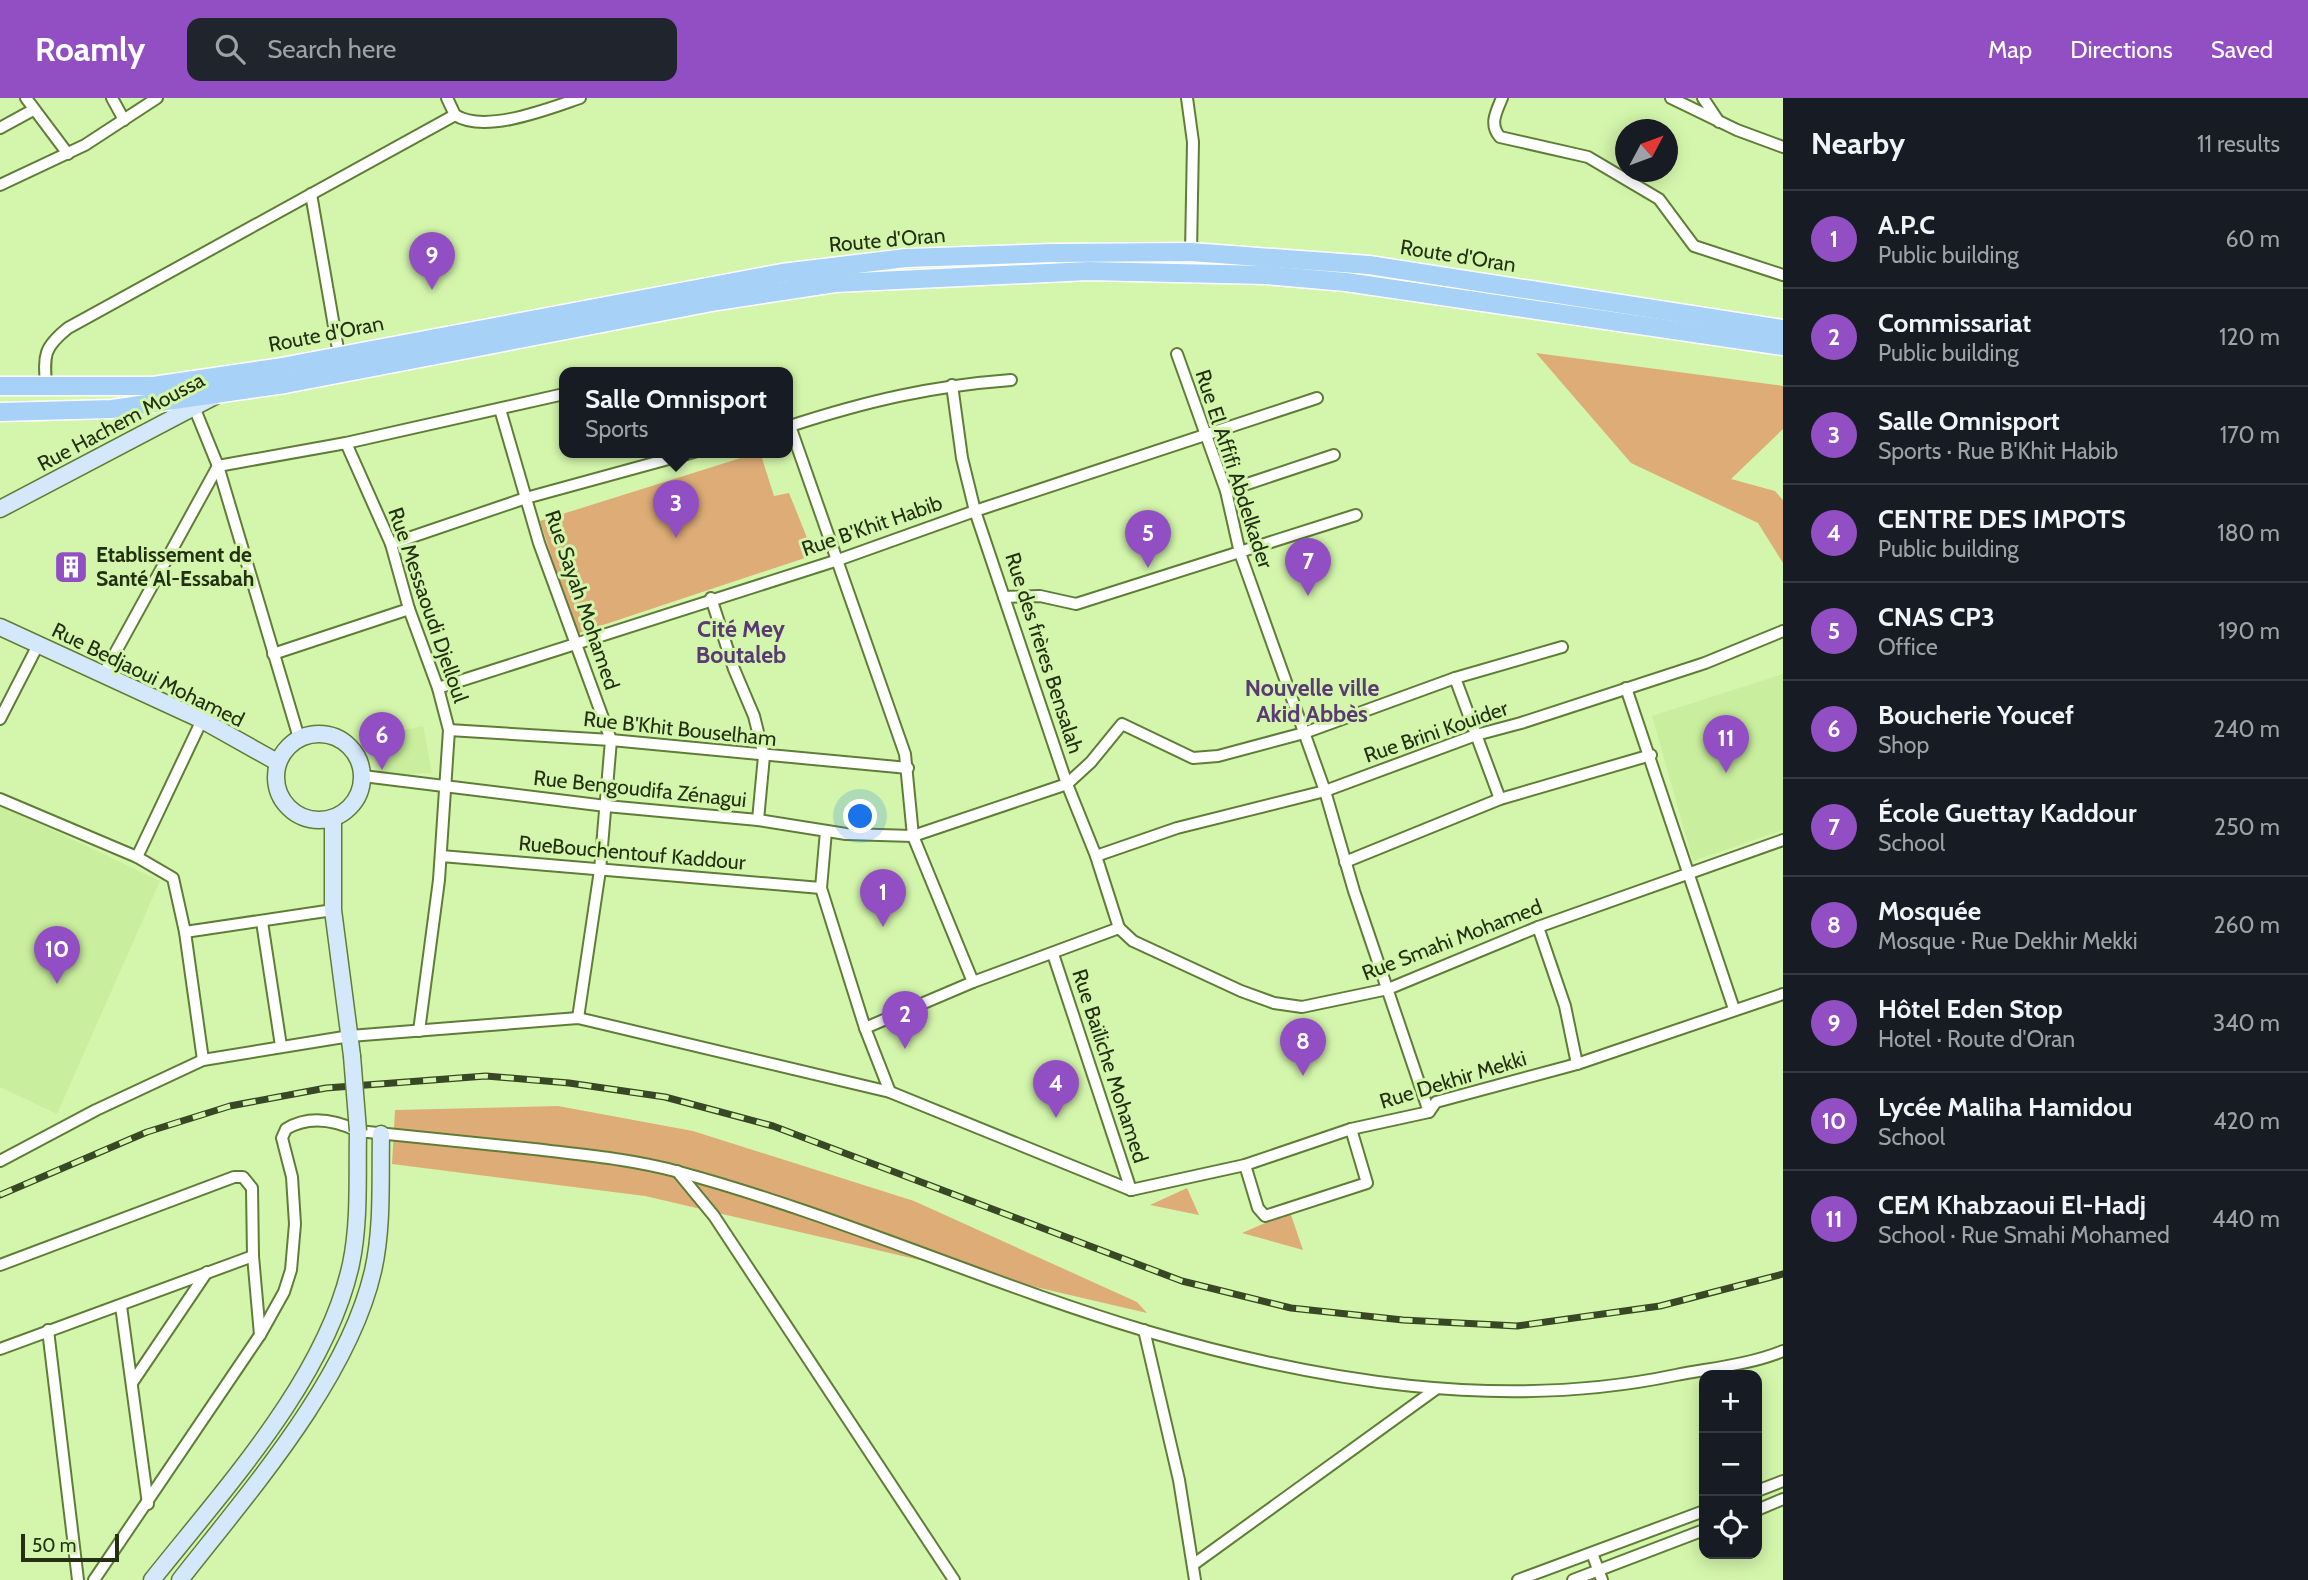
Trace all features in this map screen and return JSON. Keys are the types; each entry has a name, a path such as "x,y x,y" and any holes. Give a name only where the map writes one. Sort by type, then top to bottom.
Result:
{"main road":[{"name":"Route d'Oran","path":"0,386 153,386 339,355 782,273 919,258 1191,252 1369,265 1783,329"},
{"name":"Route d'Oran","path":"0,412 112,409 285,384 717,301 835,283 1088,271 1266,275 1346,282 1783,346"}],"street":[{"path":"26,98 68,154"},
{"path":"112,98 124,120"},
{"path":"0,184 68,154 157,98"},
{"path":"447,98 455,115 474,124 544,110 580,98"},
{"path":"1187,98 1193,142 1191,252"},
{"path":"1502,98 1493,120 1494,131 1500,137 1588,157 1659,199 1673,213 1694,246 1783,275"},
{"path":"1671,98 1720,122 1783,147"},
{"path":"1703,98 1720,122"},
{"path":"0,128 33,110"},
{"path":"46,386 44,356 51,341 68,328 455,115"},
{"path":"311,194 339,355"},
{"name":"Rue El Affifi Abdelkader","path":"1177,354 1226,491 1240,553 1325,791 1345,862 1429,1112"},
{"path":"793,425 883,397 952,385 1011,380"},
{"name":"Rue des frères Bensalah","path":"952,385 962,458 975,511 1067,784 1096,856 1119,928"},
{"name":"Rue Hachem Moussa","path":"0,509 223,392"},
{"path":"218,466 346,443 559,395"},
{"name":"Rue B'Khit Habib","path":"438,688 711,598 838,560 975,511 1317,398"},
{"path":"194,407 218,466 299,738"},
{"name":"Rue Sayah Mohamed","path":"500,409 574,643 611,740 600,870 578,1018"},
{"path":"793,438 838,560 908,768 913,836 973,982"},
{"name":"Rue Messaoudi Djelloul","path":"346,443 391,544 409,609 438,688 449,730 447,786 419,1031"},
{"path":"1226,491 1334,455"},
{"path":"391,544 526,498 672,458"},
{"path":"103,675 218,466"},
{"path":"1004,597 1040,596 1076,604 1356,515"},
{"path":"711,598 734,670 754,716 764,756 758,821"},
{"path":"273,654 409,609"},
{"name":"Rue Bedjaoui Mohamed","path":"0,628 202,720 277,762"},
{"name":"Rue Brini Kouider","path":"1096,856 1177,828 1325,791 1476,735 1705,663 1783,631"},
{"path":"0,719 37,645"},
{"path":"913,836 1067,784 1091,762 1122,724 1192,758 1218,756 1304,733 1455,678 1562,647"},
{"path":"1455,678 1500,799"},
{"path":"1626,688 1651,755 1688,875 1734,1009"},
{"path":"136,857 202,720"},
{"name":"Rue B'Khit Bouselham","path":"449,730 611,740 908,768"},
{"path":"324,733 338,738 354,751 363,776 360,792 354,803 333,818 308,819 294,813 283,802 276,788 277,762 286,748 299,738 324,733"},
{"path":"1345,862 1500,799 1651,755"},
{"name":"Rue Bengoudifa Zénagui","path":"363,776 826,831 913,836"},
{"path":"0,799 136,857 173,877 185,932 203,1059"},
{"path":"152,1580 229,1482 301,1382 326,1337 345,1285 355,1244 358,1131 350,1036 333,910 333,818"},
{"path":"826,831 821,888 865,1028 890,1092"},
{"name":"Rue Smahi Mohamed","path":"1119,928 1133,941 1274,1003 1302,1007 1388,989 1538,927 1783,840"},
{"name":"RueBouchentouf Kaddour","path":"440,856 821,888"},
{"path":"185,932 333,910"},
{"path":"262,922 281,1046"},
{"path":"1538,927 1565,1006 1577,1064"},
{"path":"865,1028 973,982 1119,928"},
{"name":"Rue Baïliche Mohamed","path":"1053,954 1131,1190"},
{"name":"Rue Dekhir Mekki","path":"1131,1190 1245,1165 1351,1129 1429,1112 1436,1102 1577,1064 1783,994"},
{"path":"0,1161 203,1059 350,1036 578,1018 890,1092 1131,1190"},
{"path":"94,1580 260,1335 284,1292 293,1250 292,1177 283,1133 297,1123 337,1122 358,1131 614,1158 676,1171 1144,1330 1287,1365 1436,1389 1498,1393 1591,1389 1741,1364 1783,1351"},
{"path":"1245,1165 1258,1208 1265,1216 1367,1184 1351,1129"},
{"path":"180,1580 246,1496 319,1392 346,1347 367,1293 377,1250 382,1134"},
{"path":"676,1171 714,1216 954,1580"},
{"path":"0,1265 238,1176 245,1178 252,1188 253,1256 260,1335"},
{"path":"0,1349 253,1256"},
{"path":"132,1383 206,1272"},
{"path":"121,1306 148,1504"},
{"path":"48,1330 78,1580"},
{"path":"1144,1330 1179,1480 1195,1580"},
{"path":"326,1337 346,1347"},
{"path":"1194,1564 1436,1389"},
{"path":"1762,1489 1783,1481"},
{"path":"1762,1508 1783,1499"},
{"path":"1518,1580 1699,1513"},
{"path":"1573,1580 1601,1575 1699,1532"},
{"path":"1592,1553 1601,1575"}],"shaded area":[{"path":"1536,353 1783,386 1783,429 1731,479 1775,491 1783,500 1783,563 1758,523 1631,463"},
{"path":"741,458 762,458 774,496 789,493 814,555 576,634 540,521"},
{"path":"1783,674 1783,830 1693,861 1652,716"},
{"path":"423,726 432,773 381,775 366,739"},
{"path":"0,805 160,881 57,1114 0,1087"},
{"path":"558,1106 693,1131 914,1201 1137,1302 1147,1313 645,1196 392,1164 395,1110"},
{"path":"1187,1188 1199,1215 1150,1205"},
{"path":"1290,1212 1303,1250 1242,1233"}],"railway":[{"path":"0,1195 147,1132 230,1106 326,1088 486,1076 569,1083 665,1097 773,1126 1182,1281 1291,1308 1403,1320 1517,1326 1660,1306 1783,1274"}],"place":[{"name":"Hôtel Eden Stop","path":"432,290"},
{"name":"Salle Omnisport","path":"676,538"},
{"name":"Etablissement de Santé Al-Essabah","path":"71,567"},
{"name":"CNAS CP3","path":"1148,568"},
{"name":"École Guettay Kaddour","path":"1308,596"},
{"name":"Boucherie Youcef","path":"382,770"},
{"name":"CEM Khabzaoui El-Hadj","path":"1726,773"},
{"name":"A.P.C","path":"883,927"},
{"name":"Lycée Maliha Hamidou","path":"57,984"},
{"name":"Commissariat","path":"905,1049"},
{"name":"Mosquée","path":"1303,1076"},
{"name":"CENTRE DES IMPOTS","path":"1056,1118"}],"district":[{"name":"Cité Mey Boutaleb","path":"741,642"},
{"name":"Nouvelle ville Akid Abbès","path":"1312,701"}]}
